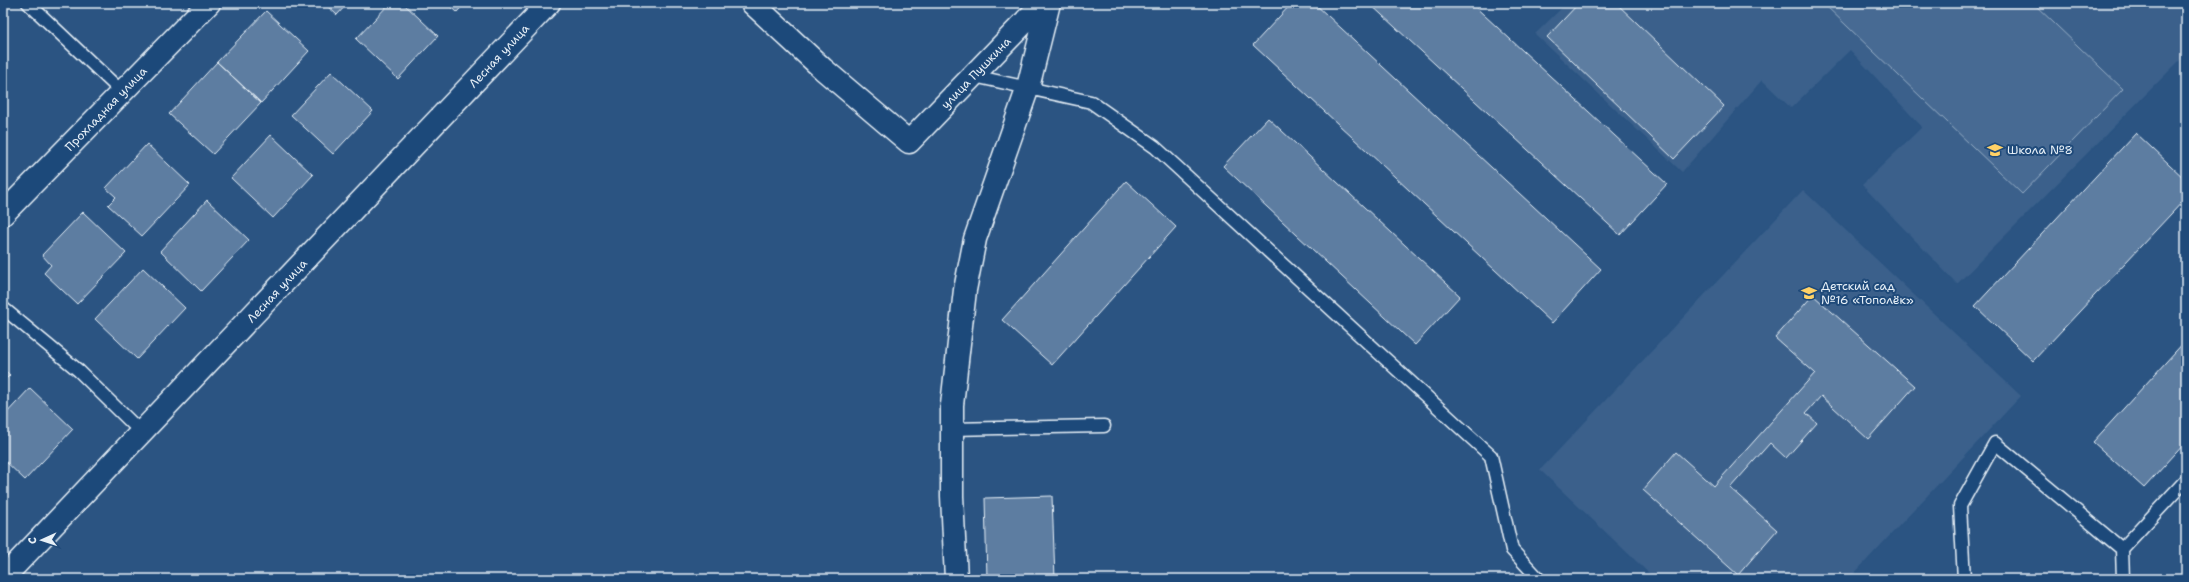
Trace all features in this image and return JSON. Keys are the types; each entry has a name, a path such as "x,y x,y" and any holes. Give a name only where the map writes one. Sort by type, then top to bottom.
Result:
{"street":[{"name":"Прохладная улица","path":"3,214 208,3"},
{"name":"Лесная улица","path":"3,578 549,3"},
{"name":"улица Пушкина","path":"752,3 823,69 909,142 1043,3"},
{"path":"956,579 952,496 951,429 952,405 965,290 975,239 1028,87 1049,3"}],"lane":[{"path":"28,3 122,92"},
{"path":"974,76 1091,102 1155,147 1491,456 1512,550 1539,579"},
{"path":"3,308 79,371 142,433"},
{"path":"951,429 1104,426"},
{"path":"1964,579 1960,506 1995,443 2122,549"},
{"path":"2123,579 2122,549 2186,480"}],"shaded area":[{"name":"Школа №8","path":"1567,3 2186,3 2186,54 1957,284 1862,185 1922,127 1850,50 1791,108 1762,80 1682,172 1535,34"},
{"path":"1823,3 2033,3 2123,89 2022,194"},
{"name":"Детский сад №16 «Тополёк»","path":"1803,190 2021,396 1849,579 1655,579 1540,470"}],"building":[{"path":"324,3 348,3 337,15"},
{"path":"390,3 403,3 438,36 398,79 356,39"},
{"path":"447,3 465,3 457,12"},
{"path":"1292,3 1314,3 1601,269 1552,323 1253,45"},
{"path":"1369,3 1471,3 1667,184 1620,235"},
{"path":"1579,3 1616,3 1724,106 1674,159 1547,37"},
{"path":"266,11 309,51 261,103 217,62"},
{"path":"217,62 261,103 213,154 169,114"},
{"path":"331,72 373,111 333,154 291,115"},
{"path":"1268,118 1460,296 1415,345 1223,166"},
{"path":"2136,133 2186,180 2186,198 2033,361 1975,306"},
{"path":"271,135 313,175 273,218 231,178"},
{"path":"147,144 190,185 142,236 108,205 116,197 106,188"},
{"path":"1126,181 1176,227 1052,365 1002,320"},
{"path":"207,200 249,240 201,291 160,251"},
{"path":"83,212 126,253 77,304 44,273 51,265 42,255"},
{"path":"143,268 185,308 137,359 95,319"},
{"path":"1813,295 1915,386 1868,439 1821,396 1806,413 1817,423 1786,458 1770,443 1730,488 1777,530 1738,575 1643,490 1676,452 1714,486 1815,373 1775,338"},
{"path":"2186,340 2186,442 2144,488 2093,442"},
{"path":"3,369 10,375 3,382"},
{"path":"30,388 73,429 25,480 3,459 3,417"},
{"path":"1052,496 1055,579 987,579 985,498"}],"place":[{"name":"Школа №8","path":"1995,150"},
{"name":"Детский сад №16 «Тополёк»","path":"1809,293"}]}
